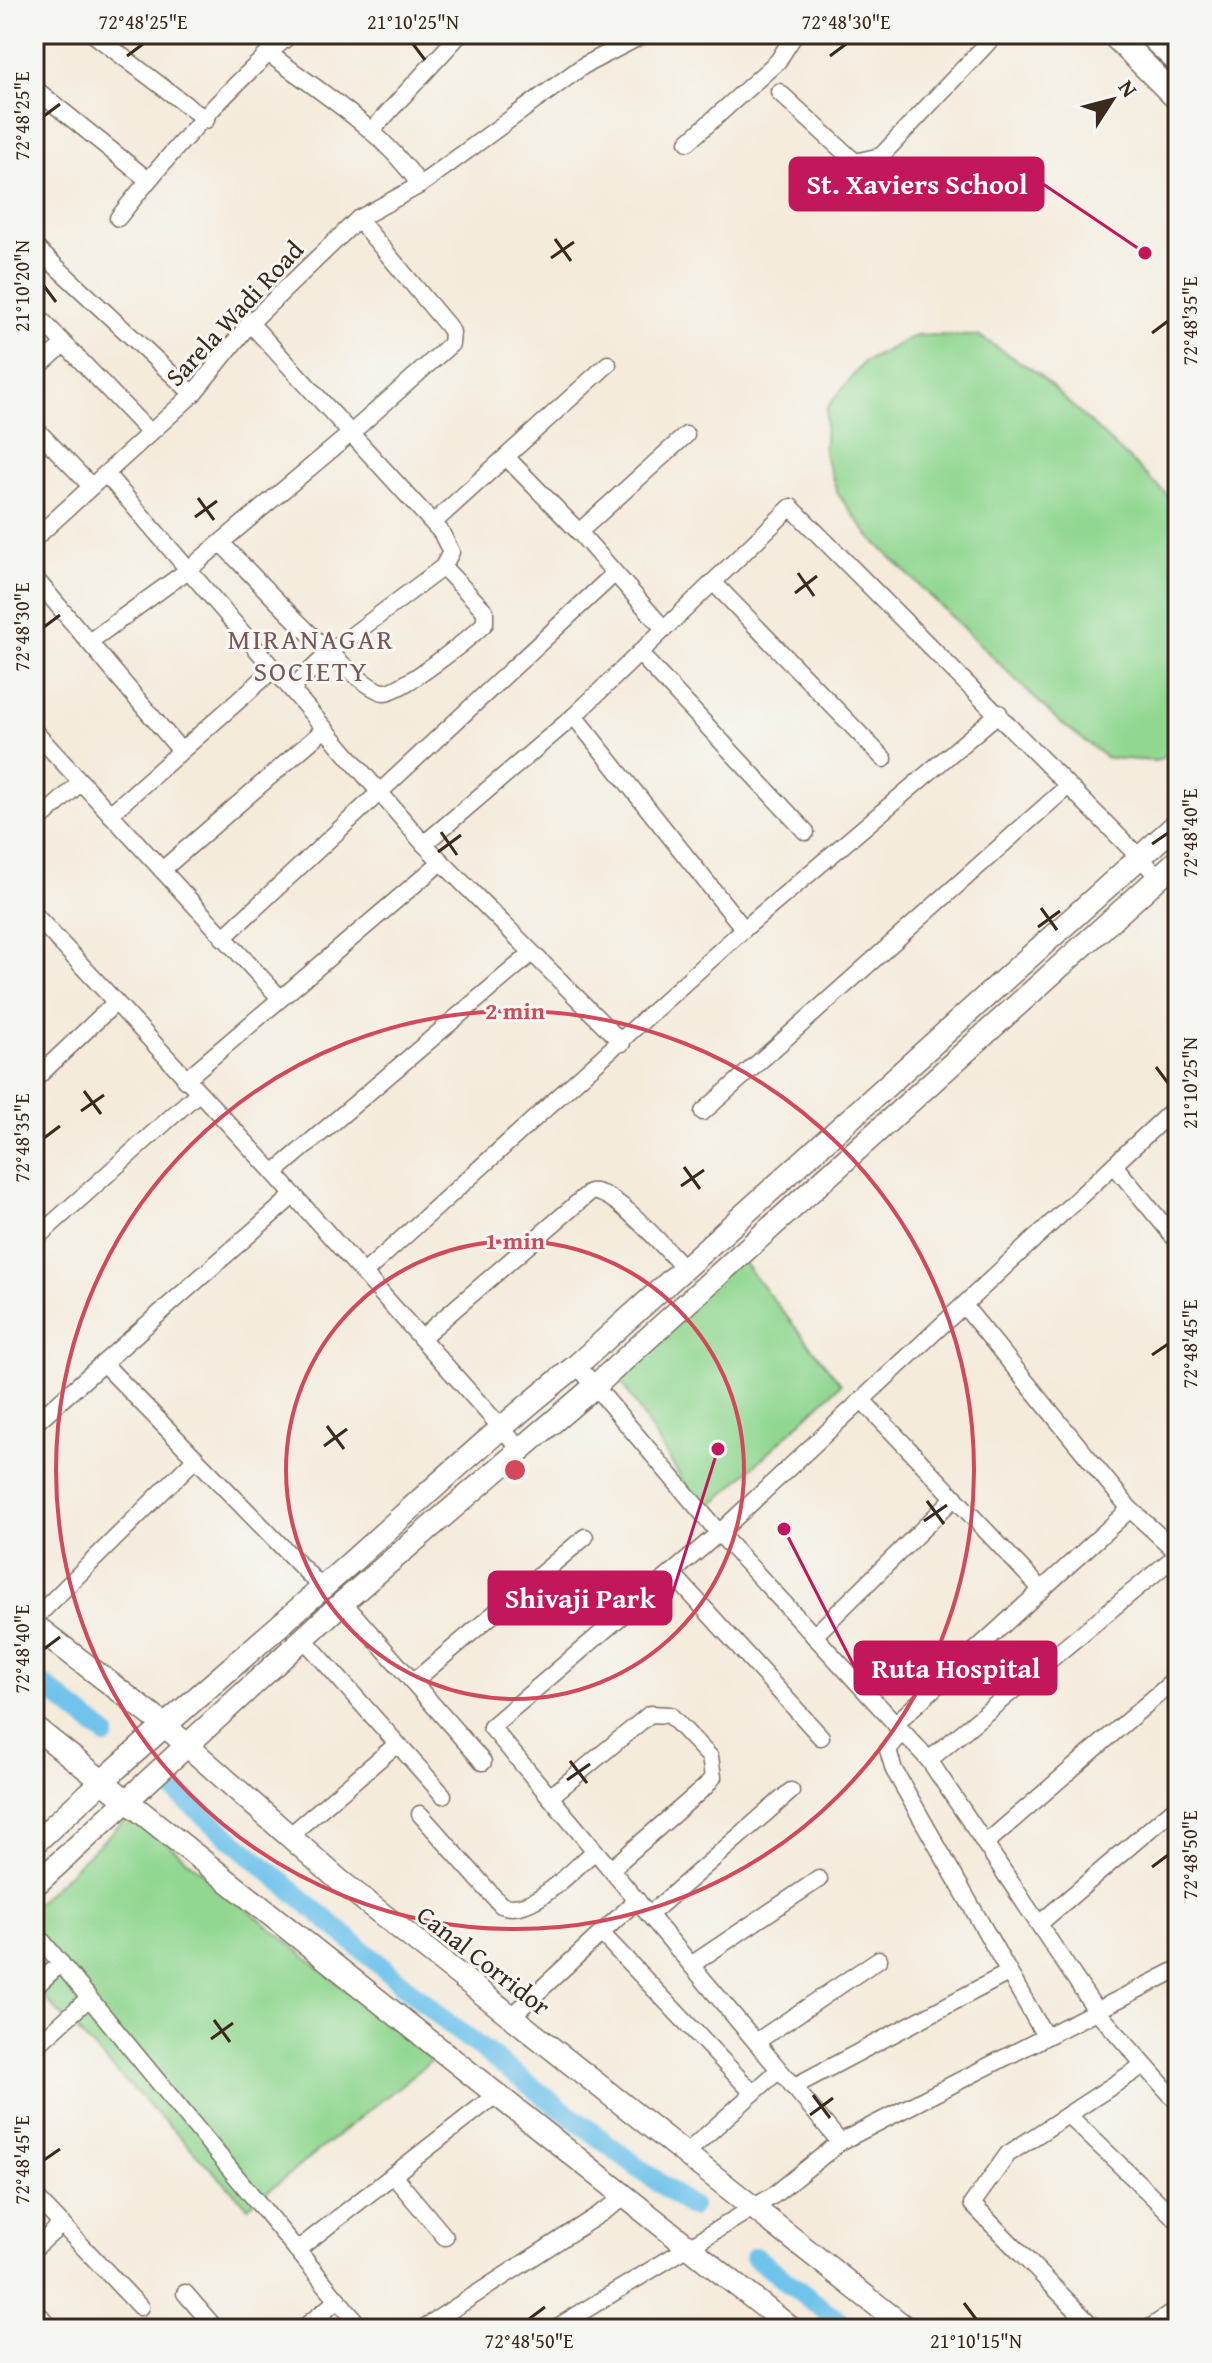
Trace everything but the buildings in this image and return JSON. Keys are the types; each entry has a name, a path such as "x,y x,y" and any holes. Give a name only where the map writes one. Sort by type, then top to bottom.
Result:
{"main road":[{"path":"1113,34 1178,99"},
{"path":"1149,34 1178,61"}],"street":[{"path":"93,34 206,120"},
{"path":"118,218 148,180 268,53 291,34"},
{"path":"372,130 460,34"},
{"name":"Sarela Wadi Road","path":"34,539 193,394 250,323 358,219 420,185 583,66 645,34"},
{"path":"688,142 778,61 795,34"},
{"path":"779,92 855,162 881,156 996,34"},
{"path":"268,53 372,130 405,163 420,185"},
{"path":"34,88 148,180"},
{"path":"89,642 221,543 443,352 453,338 447,325 358,219"},
{"path":"34,246 193,394"},
{"path":"34,312 150,433"},
{"path":"250,323 433,523 446,539 451,552 443,567 330,652 291,689"},
{"path":"34,371 64,344"},
{"path":"433,523 608,364"},
{"path":"34,427 91,486"},
{"path":"579,532 686,435"},
{"path":"506,457 579,532 664,629"},
{"path":"106,474 424,844 622,1043"},
{"path":"424,844 574,716 791,507 1159,877"},
{"path":"221,543 330,652 372,689 393,691 481,627 487,617 485,611 443,567"},
{"path":"223,938 614,574"},
{"path":"34,577 181,751"},
{"path":"713,582 884,759"},
{"path":"639,653 806,832"},
{"path":"110,814 274,669"},
{"path":"364,1273 622,1043 744,929 999,713"},
{"path":"574,716 744,929"},
{"path":"162,870 325,729"},
{"path":"34,731 280,998"},
{"path":"34,825 81,782"},
{"path":"703,1112 1067,787"},
{"path":"34,1844 163,1724 322,1588 499,1427 577,1365 1178,823"},
{"path":"34,1886 343,1602 595,1386 1178,860"},
{"path":"185,1080 441,862"},
{"path":"34,914 294,1195 520,1449"},
{"path":"274,1173 532,953"},
{"path":"34,1080 115,1003"},
{"path":"34,1240 198,1093"},
{"path":"840,2142 491,1727 719,1533 965,1307 1178,1105"},
{"path":"1114,1165 1178,1242"},
{"path":"421,1338 590,1192 598,1190 614,1199 684,1268"},
{"path":"34,1422 294,1195"},
{"path":"929,1760 1178,1554 1130,1509 965,1307"},
{"path":"104,1364 322,1588"},
{"path":"577,1365 719,1533 929,1760 1096,2010 1178,2103"},
{"path":"863,1401 1042,1590"},
{"path":"34,1622 196,1458"},
{"path":"814,1636 955,1497"},
{"path":"1045,2036 894,1770 888,1750 899,1728 1130,1509"},
{"path":"413,1682 585,1537"},
{"path":"672,1573 821,1737"},
{"path":"343,1602 483,1762"},
{"name":"Canal Corridor","path":"34,1622 163,1724 289,1836 511,2017 907,2329"},
{"path":"303,1638 443,1795"},
{"path":"985,1844 1178,1677"},
{"path":"550,1797 650,1714 670,1715 710,1757 713,1777 706,1786 611,1869"},
{"path":"34,1727 125,1801 225,1875 792,2329"},
{"path":"289,1836 397,1744"},
{"path":"649,1915 791,1791"},
{"path":"1039,1924 1178,1805"},
{"path":"420,1814 501,1905 511,1909 533,1901 594,1852"},
{"path":"691,1965 819,1879"},
{"path":"511,2017 637,1900"},
{"path":"34,1931 362,2329"},
{"path":"601,1933 753,2093"},
{"path":"756,2042 879,1959"},
{"path":"34,1988 61,1963"},
{"path":"554,2329 752,2208 840,2142 1178,1969"},
{"path":"793,2087 1008,1973"},
{"path":"34,2048 89,1998"},
{"path":"1095,2329 972,2204 1008,2154 1144,2065"},
{"path":"684,2155 779,2070"},
{"path":"297,2250 497,2094"},
{"path":"1068,2115 1178,2221"},
{"path":"393,2175 445,2237"},
{"path":"34,2195 140,2307"},
{"path":"422,2329 626,2197"},
{"path":"34,2249 62,2224"},
{"path":"185,2293 216,2329"},
{"path":"302,2329 338,2300"},
{"path":"34,2309 52,2329"},
{"path":"1148,2329 1178,2309"}],"green space":[{"path":"916,335 979,336 1036,372 1178,505 1178,749 1156,761 1107,758 1055,718 869,536 838,494 824,453 827,408 864,362"},
{"path":"738,1256 841,1384 703,1514 614,1369"},
{"path":"131,1814 432,2060 248,2207 34,1987 34,1906"}],"waterway":[{"path":"34,1677 106,1735"},
{"path":"168,1785 454,2028 691,2207"},
{"path":"755,2257 849,2329"}],"place":[{"name":"St. Xaviers School","path":"1145,253"},
{"name":"Shivaji Park","path":"718,1449"},
{"name":"Ruta Hospital","path":"784,1529"}],"district":[{"name":"MIRANAGAR SOCIETY","path":"311,654"}]}
